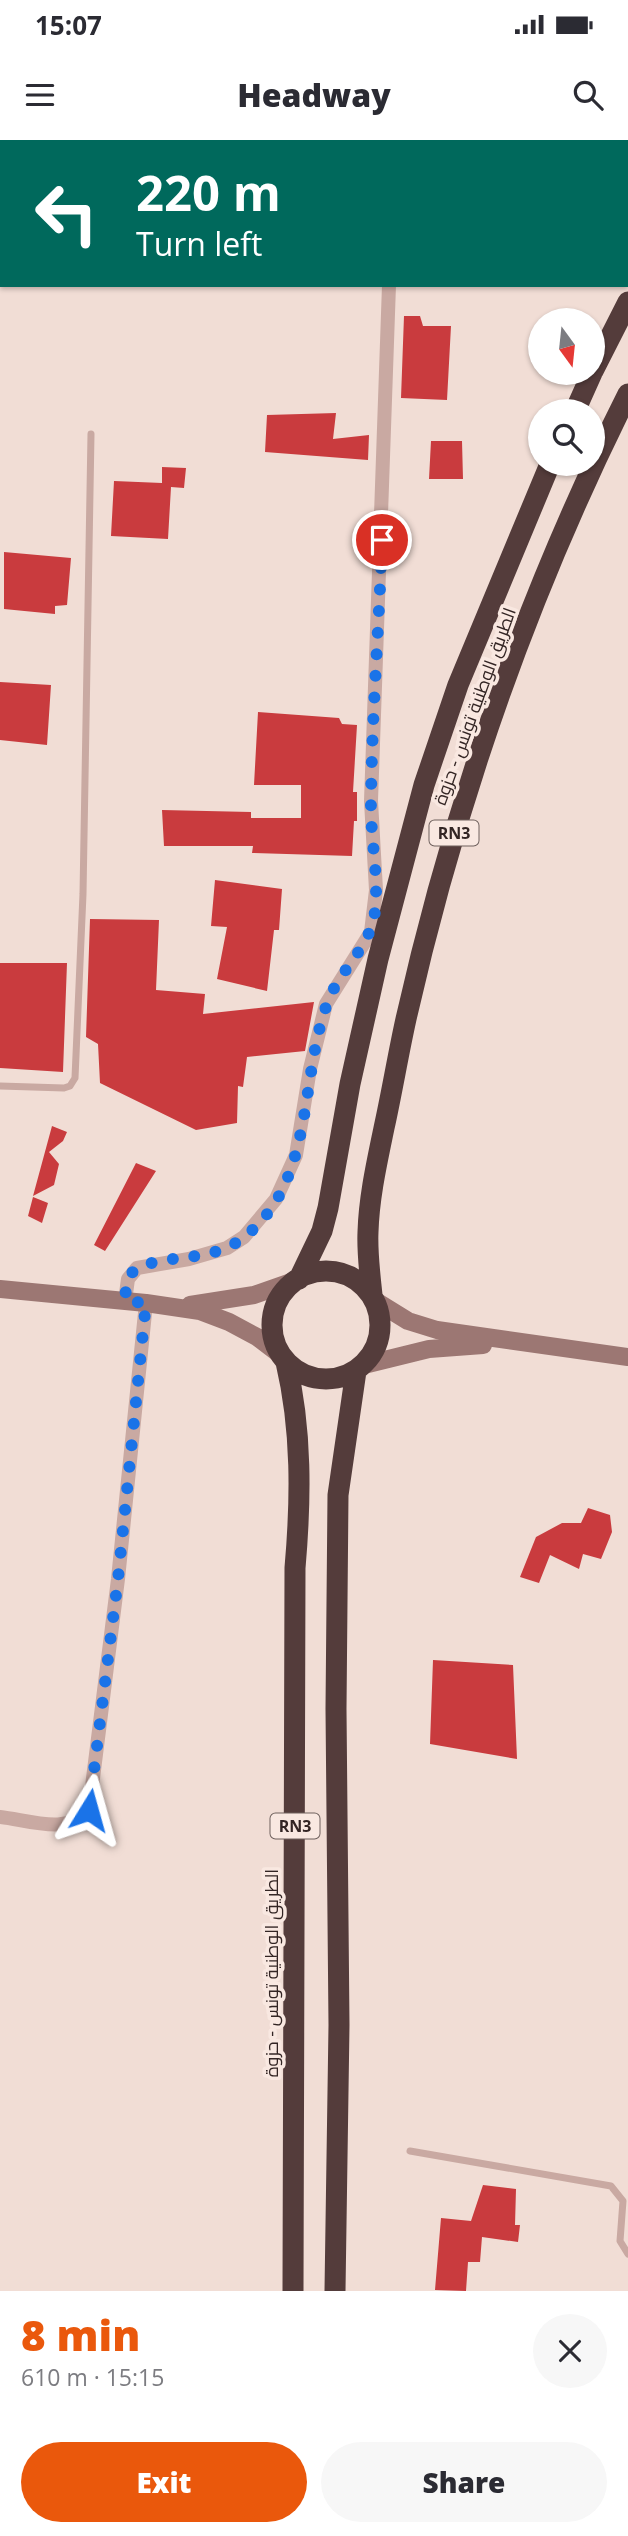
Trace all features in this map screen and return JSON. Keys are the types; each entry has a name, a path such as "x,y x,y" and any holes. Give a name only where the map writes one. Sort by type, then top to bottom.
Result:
{"highway":[{"path":"606,346 628,302"},
{"name":"الطريق الوطنية تونس - حزوة","path":"373,1298 368,1234 376,1167 414,983 447,855 467,788 520,639 590,472 628,394"},
{"name":"الطريق الوطنية تونس - حزوة","path":"296,1280 322,1231 328,1208 350,1084 424,785 458,685 545,476"},
{"path":"296,1280 314,1273 338,1273 361,1283 373,1298"},
{"name":"RN3","path":"284,1359 274,1341 272,1325 279,1301 296,1280"},
{"name":"RN3","path":"335,2291 339,2025 335,1709 338,1495 360,1368 374,1350 380,1334 380,1317 373,1298"},
{"path":"284,1359 301,1373 319,1379 338,1378 360,1368"},
{"name":"الطريق الوطنية تونس - حزوة","path":"284,1359 298,1427 299,1485 295,1568 293,2291"}],"main road":[{"path":"169,1306 254,1295 296,1280"},
{"path":"0,1289 200,1311 257,1337 284,1359"},
{"path":"373,1298 420,1326 521,1345 628,1357"},
{"path":"360,1368 429,1349 521,1345"}],"street":[{"path":"125,1301 128,1279 137,1268 189,1259 227,1248 244,1237 276,1199 296,1155 310,1069 326,1004 371,932 376,890 371,802 389,287"},
{"path":"0,1816 68,1825 82,1818 89,1810 118,1579 146,1303"}],"lane":[{"path":"0,1086 64,1088 70,1086 75,1078 83,894 91,434"},
{"path":"410,2151 611,2186 623,2201 620,2241 628,2254"}],"building":[{"path":"404,316 420,316 423,326 451,326 447,400 401,398"},
{"path":"336,413 333,439 369,435 368,460 265,452 267,415"},
{"path":"431,441 462,441 463,479 429,479"},
{"path":"162,467 186,468 184,488 171,487 168,539 111,536 114,481 162,483"},
{"path":"4,552 71,558 67,605 55,606 55,614 4,609"},
{"path":"0,682 51,685 47,745 0,740"},
{"path":"258,712 339,718 342,724 357,725 353,792 357,792 357,821 354,821 352,856 252,853 253,846 164,846 162,810 251,812 251,818 301,818 301,785 254,785"},
{"path":"215,880 282,889 279,930 274,930 267,991 217,979 227,927 211,926"},
{"path":"90,919 159,920 156,990 205,994 203,1014 314,1002 305,1051 247,1057 243,1087 238,1086 237,1123 196,1130 100,1083 98,1044 86,1037"},
{"path":"0,963 67,963 63,1072 0,1068"},
{"path":"52,1126 67,1132 63,1141 49,1152 59,1164 54,1185 33,1196"},
{"path":"136,1163 156,1171 105,1251 94,1245"},
{"path":"33,1197 48,1203 42,1223 28,1216"},
{"path":"588,1508 610,1515 612,1532 601,1559 583,1554 579,1569 550,1555 539,1583 520,1577 536,1537 562,1523 581,1523"},
{"path":"433,1660 513,1665 517,1759 430,1744"},
{"path":"483,2185 516,2189 515,2225 520,2225 518,2242 482,2237 480,2262 468,2262 466,2291 435,2290 441,2218 471,2221"}],"route":[{"path":"89,1810 118,1579 146,1303 125,1301 126,1287 131,1272 146,1264 211,1254 244,1237 262,1219 276,1199 288,1178 296,1155 310,1069 326,1004 334,988 364,947 371,932 375,912 371,802 382,540"}]}
